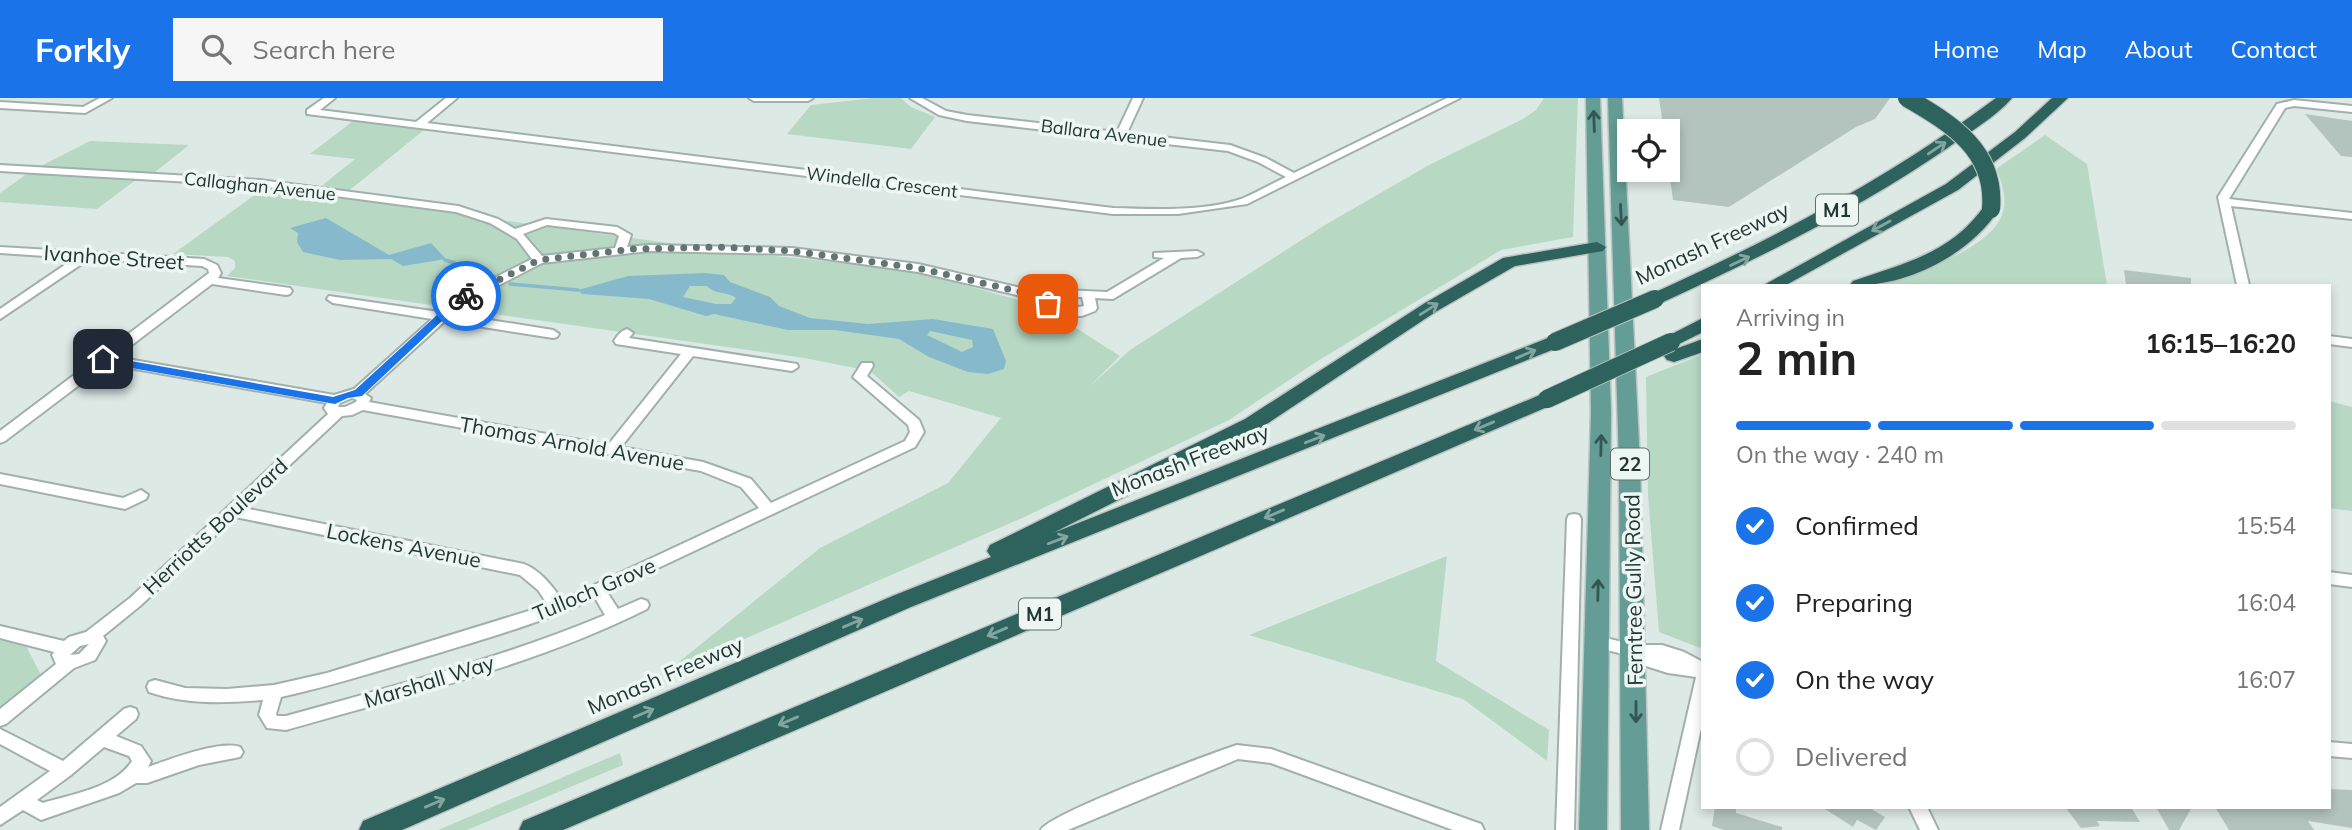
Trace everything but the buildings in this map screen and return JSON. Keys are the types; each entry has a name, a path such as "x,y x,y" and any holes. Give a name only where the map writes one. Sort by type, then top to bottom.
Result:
{"highway":[{"path":"1862,284 1960,244 1979,229 1991,209 1991,177 1978,154 1950,126 1907,98"},
{"name":"Monash Freeway","path":"373,830 903,601 1452,385 1747,258 1830,215 1931,152 2005,98"},
{"name":"M1","path":"1775,284 1952,187 2020,135 2061,98"},
{"path":"903,601 1083,506 1252,424 1431,307 1509,262 1597,247"},
{"path":"1673,349 1701,326"},
{"path":"1673,349 1701,345"},
{"name":"M1","path":"533,830 1547,399 1673,349"}],"main road":[{"name":"Ferntree Gully Road","path":"1592,830 1601,412 1593,98"},
{"name":"Ferntree Gully Road","path":"1615,98 1625,306 1635,651 1635,830"}],"street":[{"path":"0,106 85,110 107,98"},
{"name":"Windella Crescent","path":"330,98 311,112 1113,211 1157,213 1214,208 1243,202 1455,98"},
{"path":"419,125 452,98"},
{"path":"754,98 808,98"},
{"name":"Ballara Avenue","path":"915,98 943,113 955,116 1230,148 1262,160 1292,176"},
{"path":"1121,135 1138,98"},
{"path":"2244,284 2223,202 2225,191 2281,106 2286,103 2352,109"},
{"name":"Callaghan Avenue","path":"0,168 271,184 458,209 494,221 514,233 539,260"},
{"path":"2223,202 2352,216"},
{"path":"514,233 546,222 617,230 625,234 620,250"},
{"path":"103,359 336,407 347,412 440,317 481,288 539,260 620,250 719,247 792,251 918,268 1021,292 1090,301 1109,296 1178,255"},
{"name":"Ivanhoe Street","path":"0,250 204,263 213,267 215,273 210,280"},
{"path":"1158,255 1197,254"},
{"path":"0,315 87,255"},
{"path":"0,438 210,280 286,291"},
{"path":"1021,292 1064,314 1074,315 1090,301"},
{"path":"333,299 553,334"},
{"path":"627,333 620,341 792,368"},
{"path":"2331,340 2352,343"},
{"path":"612,450 689,352"},
{"name":"Tulloch Grove","path":"155,687 185,695 227,696 274,692 340,676 559,608 910,444 917,432 914,423 860,377 867,366"},
{"name":"Thomas Arnold Avenue","path":"360,399 725,473 746,483 769,510"},
{"name":"Herriotts Boulevard","path":"67,655 93,652 98,641 91,637 135,602 233,510 336,407"},
{"path":"0,479 121,510 141,495"},
{"name":"Lockens Avenue","path":"233,510 524,570 543,586 559,608"},
{"path":"1565,830 1574,519"},
{"path":"2331,578 2352,581"},
{"path":"598,590 615,618"},
{"name":"Marshall Way","path":"274,692 267,715 273,723 286,723 472,670 563,640 641,605"},
{"path":"0,632 67,655 0,719"},
{"path":"1597,642 1635,651 1652,661 1681,669 1701,671"},
{"path":"1670,830 1701,688"},
{"path":"1569,714 1597,695"},
{"path":"0,817 65,770 130,714"},
{"path":"0,736 65,770"},
{"path":"24,800 41,812 60,808 113,789 133,775 142,761 135,751 103,739"},
{"path":"2331,749 2352,751"},
{"path":"133,775 146,775 199,758 234,752"},
{"path":"1050,830 1237,752 1271,756 1431,822 1475,830"},
{"path":"1919,809 1929,830"}],"green space":[{"path":"901,98 911,107 935,117 911,149 787,134 811,105"},
{"path":"1544,98 1578,98 1573,237 1501,250 1316,362 1229,420 1020,519 664,674 820,548 948,483 1001,418 909,391 899,397 870,371 804,358 227,276 235,268 235,261 228,257 173,254 260,191 309,196 355,159 310,154 357,118 429,126 340,198 734,252 886,267 951,281 1043,307 1120,356 1089,387 1130,350 1325,225 1429,165 1523,119 1536,110"},
{"path":"2045,135 2087,164 2107,284 1881,284 1952,257 1987,236 1998,222 2004,207 2003,187 1996,169"},
{"path":"90,141 189,145 150,176 141,176 97,209 0,202 0,193 31,171"},
{"path":"1701,355 1700,648 1659,632 1648,495 1646,377"},
{"path":"2331,402 2352,407 2352,511 2331,508"},
{"path":"1447,556 1436,661 1549,730 1547,761 1463,699 1249,635"},
{"path":"0,632 22,638 45,683 0,719"},
{"path":"620,753 623,765 467,830 438,830"}],"water":[{"path":"326,218 389,255 431,243 446,259 403,266 391,259 340,260 303,252 297,242 298,233 290,228"},
{"path":"705,273 724,275 730,282 770,297 779,306 810,318 868,324 933,319 993,329 1006,361 1004,369 988,374 968,372 929,357 899,339 835,330 788,330 714,314 706,316 649,299 582,294 578,290 628,276","holes":["690,286 707,286 736,298 731,304 716,304 683,297","930,331 972,340 973,347 962,352 927,335"]}],"waterway":[{"path":"445,260 487,273"},
{"path":"510,284 578,290"}],"way so far":[{"path":"466,296 539,260 590,252 719,247 792,251 918,268 1021,292 1048,304"}],"route":[{"path":"103,359 335,400 346,394 358,393 466,296"}]}
